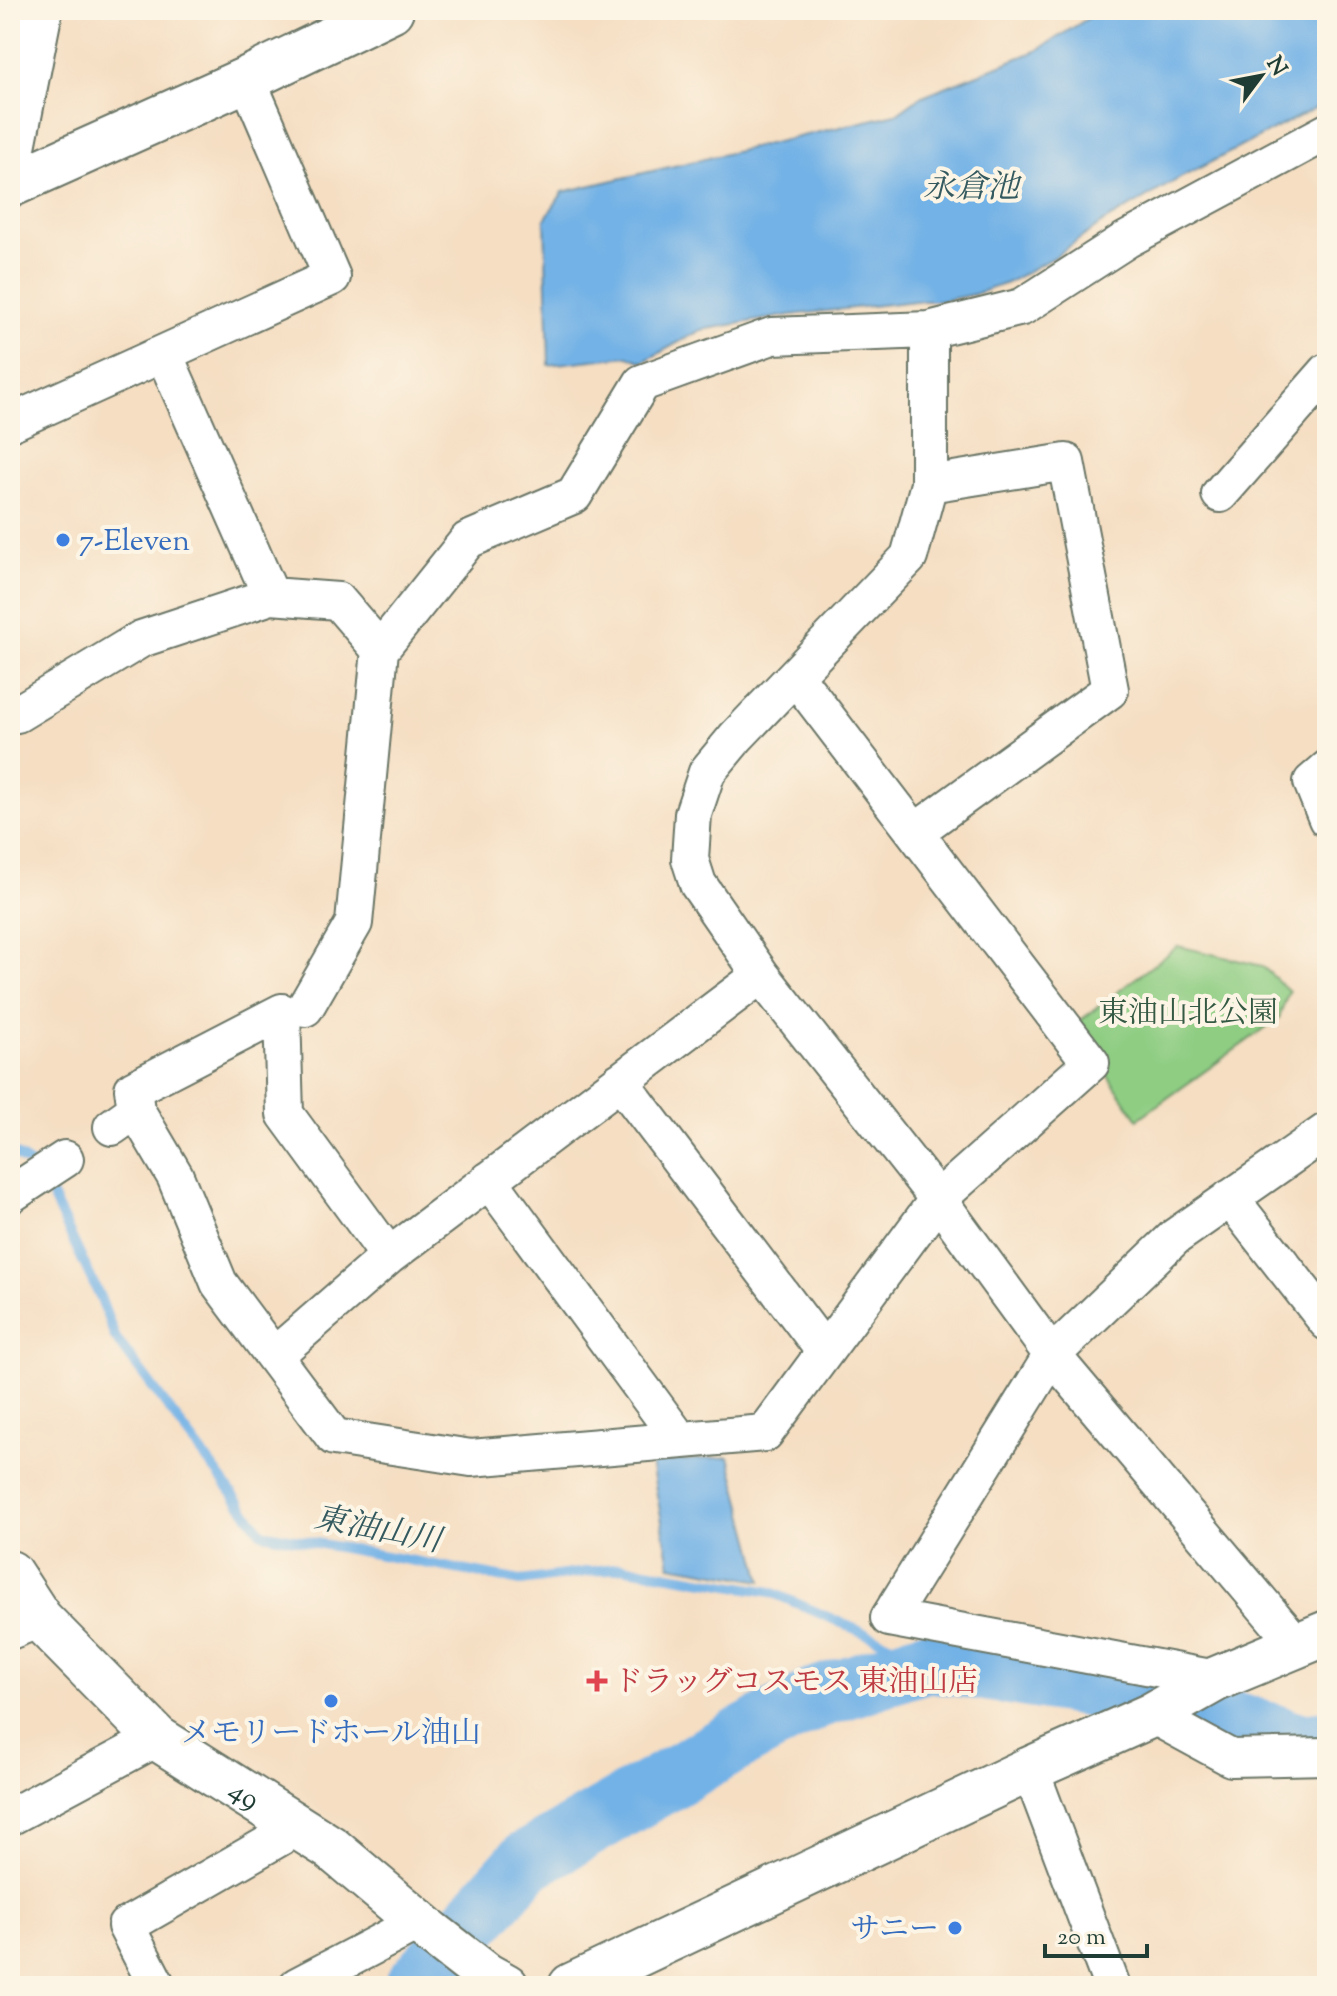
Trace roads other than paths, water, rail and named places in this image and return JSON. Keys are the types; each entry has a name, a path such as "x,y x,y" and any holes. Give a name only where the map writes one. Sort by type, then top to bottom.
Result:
{"street":[{"path":"10,162 40,10"},
{"path":"10,185 247,79 391,10"},
{"path":"10,423 332,277 247,79"},
{"path":"305,1008 354,923 380,650 468,540 574,495 642,383 772,336 929,330 1022,307 1126,240 1327,132"},
{"path":"571,1986 1030,1769 1156,1713 1208,1684 1312,1639 1052,1355 938,1199 761,975 698,884 690,859 693,814 707,772 736,737 909,557 929,484 929,330"},
{"path":"164,354 271,596"},
{"path":"1220,494 1327,372"},
{"path":"915,832 1110,690 1066,462 929,484"},
{"path":"10,715 17,714 141,639 271,596 338,601 380,650"},
{"path":"389,1256 285,1114 282,1012 133,1089 124,1119 175,1176 219,1283 334,1437 471,1458 765,1433 938,1199 1091,1063 796,677"},
{"path":"1327,769 1312,782 1327,819"},
{"path":"274,1356 389,1256 761,975"},
{"path":"620,1081 825,1352"},
{"path":"1208,1684 889,1618 1052,1355 1175,1237 1327,1131"},
{"path":"489,1180 680,1440"},
{"path":"1230,1198 1327,1322"},
{"name":"49","path":"10,1573 25,1625 157,1738 331,1848 487,1982"},
{"path":"1156,1713 1231,1758 1327,1756"},
{"path":"10,1817 157,1738"},
{"path":"1030,1769 1112,1986"},
{"path":"157,1986 126,1926 298,1827"},
{"path":"297,1986 426,1928"}],"water":[{"name":"永倉池","path":"1101,10 1327,10 1327,102 1182,177 1007,283 975,294 941,301 791,315 701,330 643,362 628,356 549,365 545,219 563,192 896,114 920,97 1036,51"},
{"path":"729,1457 762,1581 670,1565 651,1463"}],"waterway":[{"name":"東油山川","path":"10,1151 30,1164 52,1196 100,1297 115,1337 262,1533 521,1581 622,1567 771,1592 928,1661"},
{"path":"415,1986 526,1862 816,1698 928,1661 1090,1687 1142,1703 1224,1719 1302,1744 1327,1741"}],"place":[{"name":"7-Eleven","path":"63,540"},
{"name":"ドラッグコスモス 東油山店","path":"597,1681"},
{"name":"メモリードホール油山","path":"331,1701"},
{"name":"サニー","path":"955,1928"}],"park label":[{"name":"東油山北公園","path":"1188,1012"}]}
